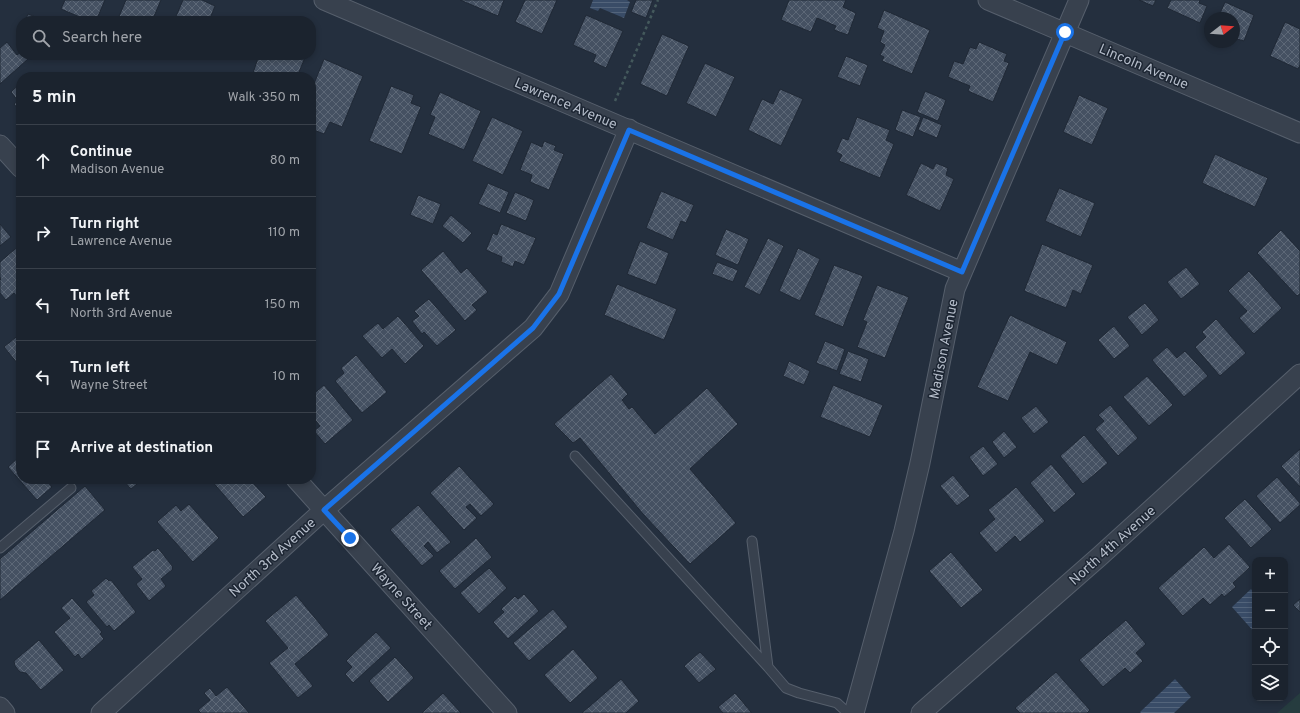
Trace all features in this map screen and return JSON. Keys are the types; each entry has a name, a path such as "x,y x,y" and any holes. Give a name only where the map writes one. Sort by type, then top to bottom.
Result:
{"street":[{"name":"Lawrence Avenue","path":"324,0 962,272"},
{"name":"Lincoln Avenue","path":"988,0 1300,133"},
{"name":"Madison Avenue","path":"854,713 904,531 920,463 955,289 1079,0"},
{"name":"North 3rd Avenue","path":"101,713 324,510 533,328 559,294 629,130"},
{"path":"0,145 16,163"},
{"name":"North 4th Avenue","path":"921,713 1094,561 1300,374"},
{"name":"Wayne Street","path":"301,484 507,713"},
{"path":"0,707 5,713"}],"lane":[{"path":"575,456 786,688 837,703 848,713"},
{"path":"0,548 71,488"},
{"path":"752,541 768,667"}],"path":[{"path":"613,105 658,0"}],"green space":[{"path":"1300,693 1300,713 1277,713"}],"water":[{"path":"593,0 627,0 630,2 624,18 600,8 598,11 590,8"},
{"path":"1251,589 1252,630 1232,607"},
{"path":"1175,679 1191,697 1174,713 1140,712"}],"building":[{"path":"65,0 105,0 98,16 77,16 61,9"},
{"path":"126,0 161,0 154,16 119,16"},
{"path":"183,0 202,0 215,6 211,16 176,16"},
{"path":"460,0 504,0 498,16"},
{"path":"525,0 557,0 542,34 515,22"},
{"path":"636,0 653,0 646,18 631,12"},
{"path":"789,0 846,0 843,7 856,13 848,35 834,30 836,26 817,18 811,32 781,20"},
{"path":"1139,0 1156,0 1153,6"},
{"path":"1171,0 1200,0 1199,3 1207,6 1200,23 1167,8"},
{"path":"1225,2 1254,15 1244,41 1240,40 1240,12 1221,12"},
{"path":"884,10 930,30 912,74 882,61 884,57 880,55 885,45 880,42 884,31 877,28"},
{"path":"586,15 623,31 606,68 593,62 596,55 573,45"},
{"path":"1285,22 1300,29 1300,65 1298,69 1270,56"},
{"path":"662,34 689,46 667,96 640,84"},
{"path":"7,42 16,54 16,60 27,60 0,84 0,48"},
{"path":"979,42 1007,54 1004,61 1009,63 993,102 968,91 970,86 948,77 954,61 963,64 970,47 976,49"},
{"path":"846,56 868,65 860,86 837,77"},
{"path":"324,59 363,76 342,127 330,122 324,134 316,131 316,79"},
{"path":"257,60 304,60 299,72 253,72"},
{"path":"705,63 735,77 716,117 686,103"},
{"path":"391,86 414,95 411,103 421,107 402,154 369,141"},
{"path":"16,88 16,98 11,92"},
{"path":"780,89 803,99 781,146 748,130 762,99 773,104"},
{"path":"925,91 946,100 938,121 917,112"},
{"path":"440,92 481,111 464,150 428,134 435,117 430,115"},
{"path":"1079,95 1108,108 1092,145 1063,132"},
{"path":"902,110 921,117 913,137 895,130"},
{"path":"492,117 523,131 503,175 472,161"},
{"path":"857,117 890,130 886,140 894,144 880,178 839,161 842,155 836,152 842,138 848,140"},
{"path":"923,117 942,125 937,138 918,130"},
{"path":"544,141 556,146 554,150 564,154 549,190 530,182 532,175 520,170 531,142 542,147"},
{"path":"1215,154 1268,178 1255,207 1202,183"},
{"path":"921,163 933,169 936,163 948,168 946,175 954,179 940,211 906,195"},
{"path":"488,183 509,192 500,213 478,204"},
{"path":"1059,188 1095,203 1081,237 1045,221"},
{"path":"661,191 694,205 686,223 681,221 673,240 646,228"},
{"path":"515,192 534,200 526,221 506,213"},
{"path":"418,195 441,204 433,224 410,215"},
{"path":"451,215 472,233 463,243 442,226"},
{"path":"0,224 11,237 0,246"},
{"path":"501,224 536,238 524,265 515,261 513,267 501,262 502,257 486,250 493,233 497,235"},
{"path":"726,229 749,239 738,265 715,255"},
{"path":"1281,230 1300,251 1300,294 1297,296 1257,253"},
{"path":"768,238 784,246 760,295 744,287"},
{"path":"640,241 669,253 656,285 627,274"},
{"path":"1042,244 1093,265 1081,294 1073,290 1066,308 1024,291"},
{"path":"16,248 16,296 14,293 6,300 0,293 0,262"},
{"path":"798,248 820,259 800,301 779,291"},
{"path":"443,251 461,273 467,268 488,292 472,305 477,310 465,321 421,270"},
{"path":"717,262 738,270 733,282 712,274"},
{"path":"834,265 863,276 843,327 814,315"},
{"path":"1186,267 1200,284 1181,299 1167,282"},
{"path":"1249,271 1282,308 1254,334 1239,318 1247,311 1228,291"},
{"path":"617,284 677,309 664,340 604,315"},
{"path":"877,285 909,297 885,358 857,347 867,322 863,320"},
{"path":"429,299 456,330 437,346 424,332 422,334 412,321 419,316 414,311"},
{"path":"1145,303 1159,320 1142,335 1127,317"},
{"path":"1010,315 1067,342 1057,365 1030,352 1008,401 977,387"},
{"path":"398,316 424,346 405,364 392,349 382,358 362,336 378,323 383,329"},
{"path":"1216,319 1246,353 1220,376 1195,347 1206,337 1202,332"},
{"path":"1114,326 1130,346 1114,359 1098,340"},
{"path":"16,337 16,362 4,347"},
{"path":"825,341 845,349 837,371 816,363"},
{"path":"1167,347 1177,358 1185,351 1208,376 1184,397 1152,360"},
{"path":"848,351 869,359 861,382 839,374"},
{"path":"356,355 387,392 362,413 335,381 344,373 341,368"},
{"path":"789,361 810,371 804,385 783,376"},
{"path":"611,374 628,394 622,400 629,409 632,407 655,434 707,388 738,424 690,469 736,523 690,564 643,514 580,438 573,443 554,424"},
{"path":"1147,376 1173,405 1149,426 1123,397"},
{"path":"324,385 353,420 325,444 316,433 316,429 320,426 316,421 316,392"},
{"path":"833,385 883,405 870,437 820,417"},
{"path":"1110,405 1138,438 1118,456 1095,429 1104,421 1098,415"},
{"path":"1036,406 1049,422 1034,434 1021,418"},
{"path":"1004,431 1017,447 1004,458 992,442"},
{"path":"1084,435 1108,463 1083,484 1060,456"},
{"path":"983,446 998,464 983,476 969,457"},
{"path":"1300,449 1300,487 1281,466"},
{"path":"16,460 16,476 8,467"},
{"path":"1051,464 1076,494 1054,513 1030,483"},
{"path":"459,466 494,504 481,516 470,504 466,507 477,518 464,530 430,493"},
{"path":"953,475 970,496 957,506 940,486"},
{"path":"1277,477 1300,503 1300,505 1280,523 1256,496"},
{"path":"23,484 49,484 52,487 37,500"},
{"path":"126,484 137,484 131,489"},
{"path":"214,484 254,484 266,497 243,517"},
{"path":"85,486 105,510 0,600 0,559"},
{"path":"1016,487 1045,521 1020,542 1015,536 996,553 979,533 995,519 988,510"},
{"path":"1245,499 1272,529 1251,548 1224,518"},
{"path":"189,504 219,538 193,562 157,522 176,505 181,511"},
{"path":"418,505 451,542 437,553 428,542 424,546 434,556 422,566 390,530"},
{"path":"476,538 492,557 455,589 439,571"},
{"path":"1229,544 1250,567 1233,583 1236,587 1224,597 1222,594 1210,605 1203,598 1183,616 1158,588 1204,547 1214,558"},
{"path":"158,548 173,569 161,579 166,586 149,601 136,584 142,579 132,567 153,550 155,551"},
{"path":"951,552 983,590 961,608 929,571"},
{"path":"489,568 507,588 479,614 460,593"},
{"path":"106,578 109,581 111,580 136,612 114,631 109,625 107,627 86,602 94,595 91,591"},
{"path":"524,594 539,611 508,639 493,622 504,612 501,609 515,596 518,599"},
{"path":"296,595 329,635 295,664 313,686 298,698 269,663 288,648 265,621"},
{"path":"72,598 102,632 100,634 104,639 82,659 78,654 75,657 54,632 70,618 61,608"},
{"path":"1300,599 1300,612 1293,605"},
{"path":"553,609 568,627 529,661 513,643"},
{"path":"1126,620 1146,644 1136,653 1143,661 1130,673 1125,668 1103,687 1079,660"},
{"path":"376,632 391,648 353,683 345,674 352,667 346,661"},
{"path":"39,640 64,670 41,690 26,673 20,672 15,666 14,661"},
{"path":"573,649 598,678 570,703 544,675"},
{"path":"700,652 716,669 699,683 684,666"},
{"path":"395,657 414,678 388,702 369,681"},
{"path":"1056,672 1090,710 1087,713 1020,713 1015,708"},
{"path":"621,679 639,701 626,713 582,713"},
{"path":"227,687 249,713 201,713 198,710 210,700 204,693 210,688 216,696"},
{"path":"443,693 461,713 422,713"},
{"path":"735,693 751,713 723,713 718,707"}],"route":[{"path":"350,538 324,510 533,328 559,294 629,130 962,272 1065,32"}]}
